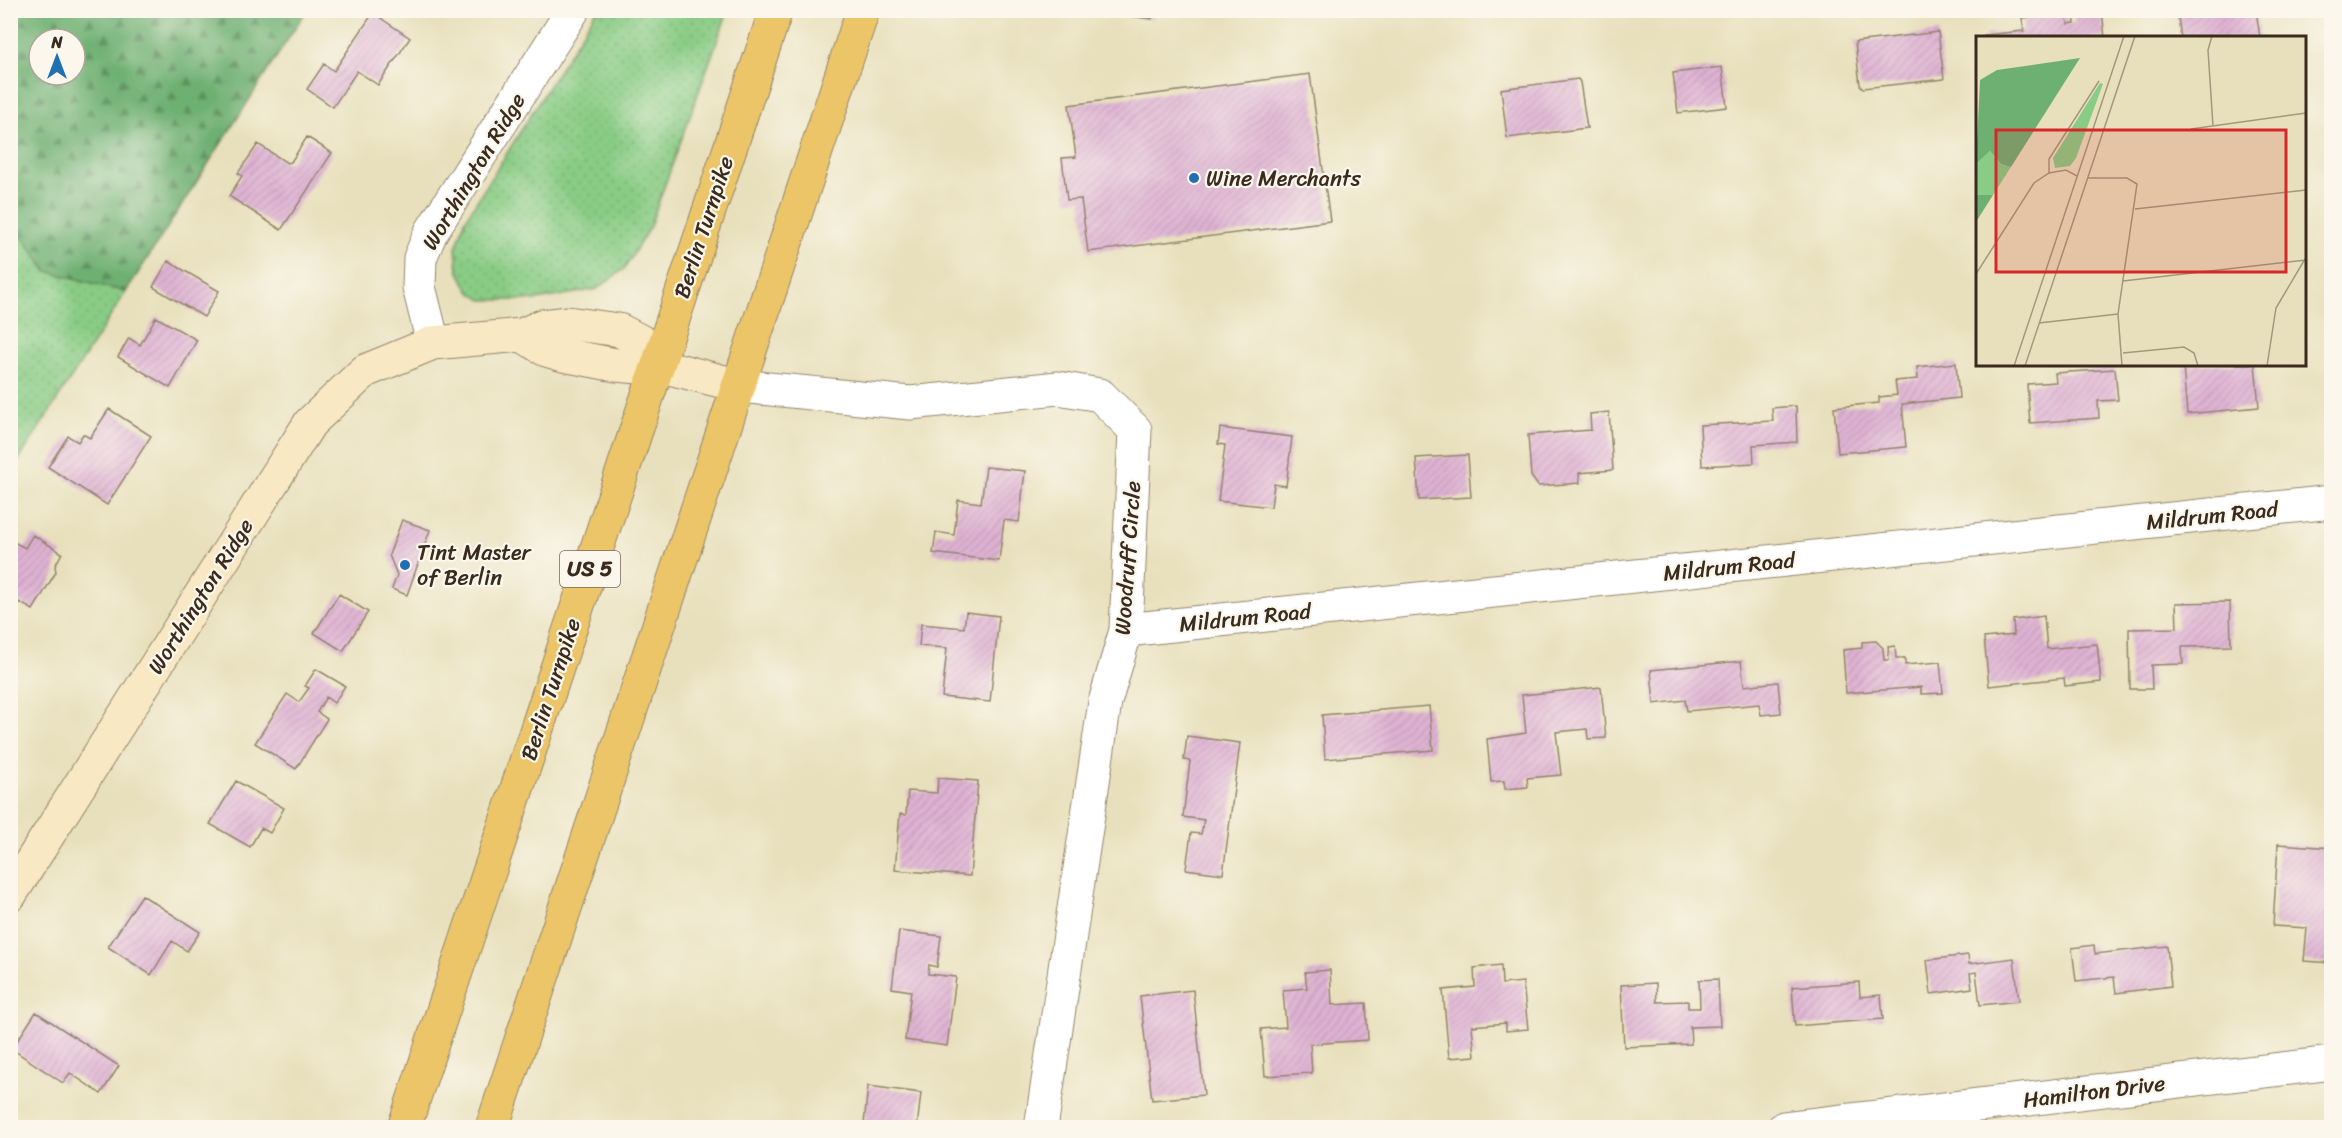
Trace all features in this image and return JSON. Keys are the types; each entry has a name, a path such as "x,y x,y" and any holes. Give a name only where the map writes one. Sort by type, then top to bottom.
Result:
{"highway":[{"name":"Berlin Turnpike","path":"404,1128 776,10"},
{"path":"492,1128 863,10"}],"main road":[{"name":"Worthington Ridge","path":"10,895 310,423 365,371 433,343 522,335 543,326 568,323 619,330 642,342 658,364"},
{"path":"658,364 740,386"}],"street":[{"name":"Worthington Ridge","path":"433,343 419,287 420,258 431,232 573,10"},
{"name":"Woodruff Circle","path":"740,386 910,403 1058,388 1100,395 1135,430 1126,630 1105,702 1041,1128"},
{"name":"Mildrum Road","path":"1126,630 2331,502"},
{"name":"Hamilton Drive","path":"1784,1128 2331,1063"}],"green space":[{"path":"11,10 306,11 126,292 47,271 11,225"},
{"path":"596,11 728,11 650,226 625,268 597,289 537,300 482,300 469,291 458,270 456,248 465,220"},
{"path":"11,225 47,271 126,292 11,472"}],"building":[{"path":"1112,10 1153,10 1152,19 1112,14"},
{"path":"2102,10 2105,36 1984,35 2024,31 2022,18 2066,12 2068,24 2075,23 2074,14"},
{"path":"2177,10 2256,10 2260,36 2181,36"},
{"path":"373,13 410,38 378,85 357,71 333,107 307,89 324,64 334,71"},
{"path":"1938,32 1944,79 1863,88 1860,85 1855,42"},
{"path":"1722,67 1727,107 1678,113 1673,73"},
{"name":"Wine Merchants","path":"1310,74 1330,221 1088,252 1081,199 1067,200 1062,158 1076,157 1069,105"},
{"path":"1578,79 1587,128 1507,138 1501,89"},
{"path":"307,137 332,153 281,230 229,196 242,176 238,173 258,144 287,163 291,162"},
{"path":"168,261 219,291 204,317 153,287"},
{"path":"156,317 197,340 170,388 118,357 129,338 140,345"},
{"path":"1956,363 1959,398 1902,404 1906,447 1838,453 1834,407 1879,403 1879,397 1897,395 1895,381 1918,379 1917,367"},
{"path":"2183,366 2255,366 2259,407 2187,414"},
{"path":"2115,369 2118,400 2098,401 2099,418 2030,423 2027,384 2056,382 2055,373"},
{"path":"1796,406 1797,442 1753,445 1754,463 1702,466 1700,425 1773,421 1772,408"},
{"path":"109,409 151,436 107,505 48,467 68,436 78,442 83,434 90,438"},
{"path":"1609,412 1613,470 1579,473 1580,483 1538,486 1531,476 1528,435 1591,430 1590,414"},
{"path":"1220,428 1292,437 1286,486 1274,484 1271,507 1218,501 1225,445 1218,444"},
{"path":"1468,455 1471,497 1419,500 1416,458"},
{"path":"986,467 1025,471 1019,522 1004,520 999,561 933,553 936,532 954,535 958,500 981,503"},
{"name":"Tint Master of Berlin","path":"402,520 430,530 407,595 392,589 397,575 389,555"},
{"path":"33,535 62,553 55,566 56,572 33,610 10,597 10,548 14,542 25,548"},
{"path":"339,594 368,612 343,651 314,633"},
{"path":"2230,602 2231,646 2182,647 2183,664 2151,665 2152,689 2130,689 2129,629 2177,628 2176,603"},
{"path":"966,612 999,616 990,702 942,697 947,648 919,646 921,624 964,628"},
{"path":"2044,616 2047,649 2097,644 2101,682 2065,686 2064,678 1989,686 1984,638 2014,635 2013,620"},
{"path":"1876,641 1883,648 1884,660 1889,660 1888,647 1895,646 1896,658 1905,658 1905,665 1940,662 1943,693 1921,694 1921,687 1846,693 1843,650 1862,648 1862,642"},
{"path":"1741,661 1744,686 1778,682 1781,713 1761,715 1759,704 1687,711 1685,700 1654,704 1651,670"},
{"path":"316,669 345,686 334,703 326,697 317,712 327,719 296,769 255,743 287,694 299,702 309,688 305,686"},
{"path":"1601,687 1606,738 1588,739 1587,729 1556,732 1561,775 1527,778 1528,787 1505,789 1504,781 1491,782 1487,739 1526,733 1522,695"},
{"path":"1429,706 1433,750 1325,759 1322,715"},
{"path":"1187,736 1240,743 1223,874 1186,869 1191,833 1201,834 1204,820 1183,817 1190,761 1184,760"},
{"path":"938,778 978,781 970,876 895,870 900,814 906,815 908,791 937,793"},
{"path":"236,781 284,808 270,833 261,828 250,847 210,824"},
{"path":"2278,844 2332,848 2332,963 2304,961 2307,928 2273,926"},
{"path":"142,895 200,932 187,951 172,941 151,975 108,947"},
{"path":"899,931 941,936 937,967 929,965 928,974 956,977 947,1046 905,1040 911,991 892,988"},
{"path":"2094,945 2095,954 2167,946 2171,986 2116,993 2114,977 2076,981 2072,948"},
{"path":"1968,955 1969,964 2014,958 2019,1001 1980,1005 1976,972 1970,973 1972,988 1931,994 1927,960"},
{"path":"1501,965 1502,984 1523,982 1528,1029 1506,1031 1506,1023 1472,1026 1475,1056 1449,1058 1443,990 1475,987 1474,968"},
{"path":"1330,970 1332,1005 1366,1003 1368,1040 1310,1044 1312,1073 1265,1076 1261,1029 1286,1027 1283,990 1307,988 1305,972"},
{"path":"1718,979 1720,1026 1690,1027 1691,1044 1624,1047 1621,985 1656,983 1657,1002 1688,1001 1688,1008 1700,1008 1699,980"},
{"path":"1859,982 1860,997 1881,995 1883,1019 1795,1026 1792,987"},
{"path":"1193,990 1204,1095 1152,1100 1140,996"},
{"path":"36,1012 119,1066 101,1094 70,1073 63,1083 12,1049"},
{"path":"868,1086 921,1093 917,1128 882,1128 864,1124"}],"place":[{"name":"Wine Merchants","path":"1194,178"},
{"name":"Tint Master of Berlin","path":"405,565"}]}
